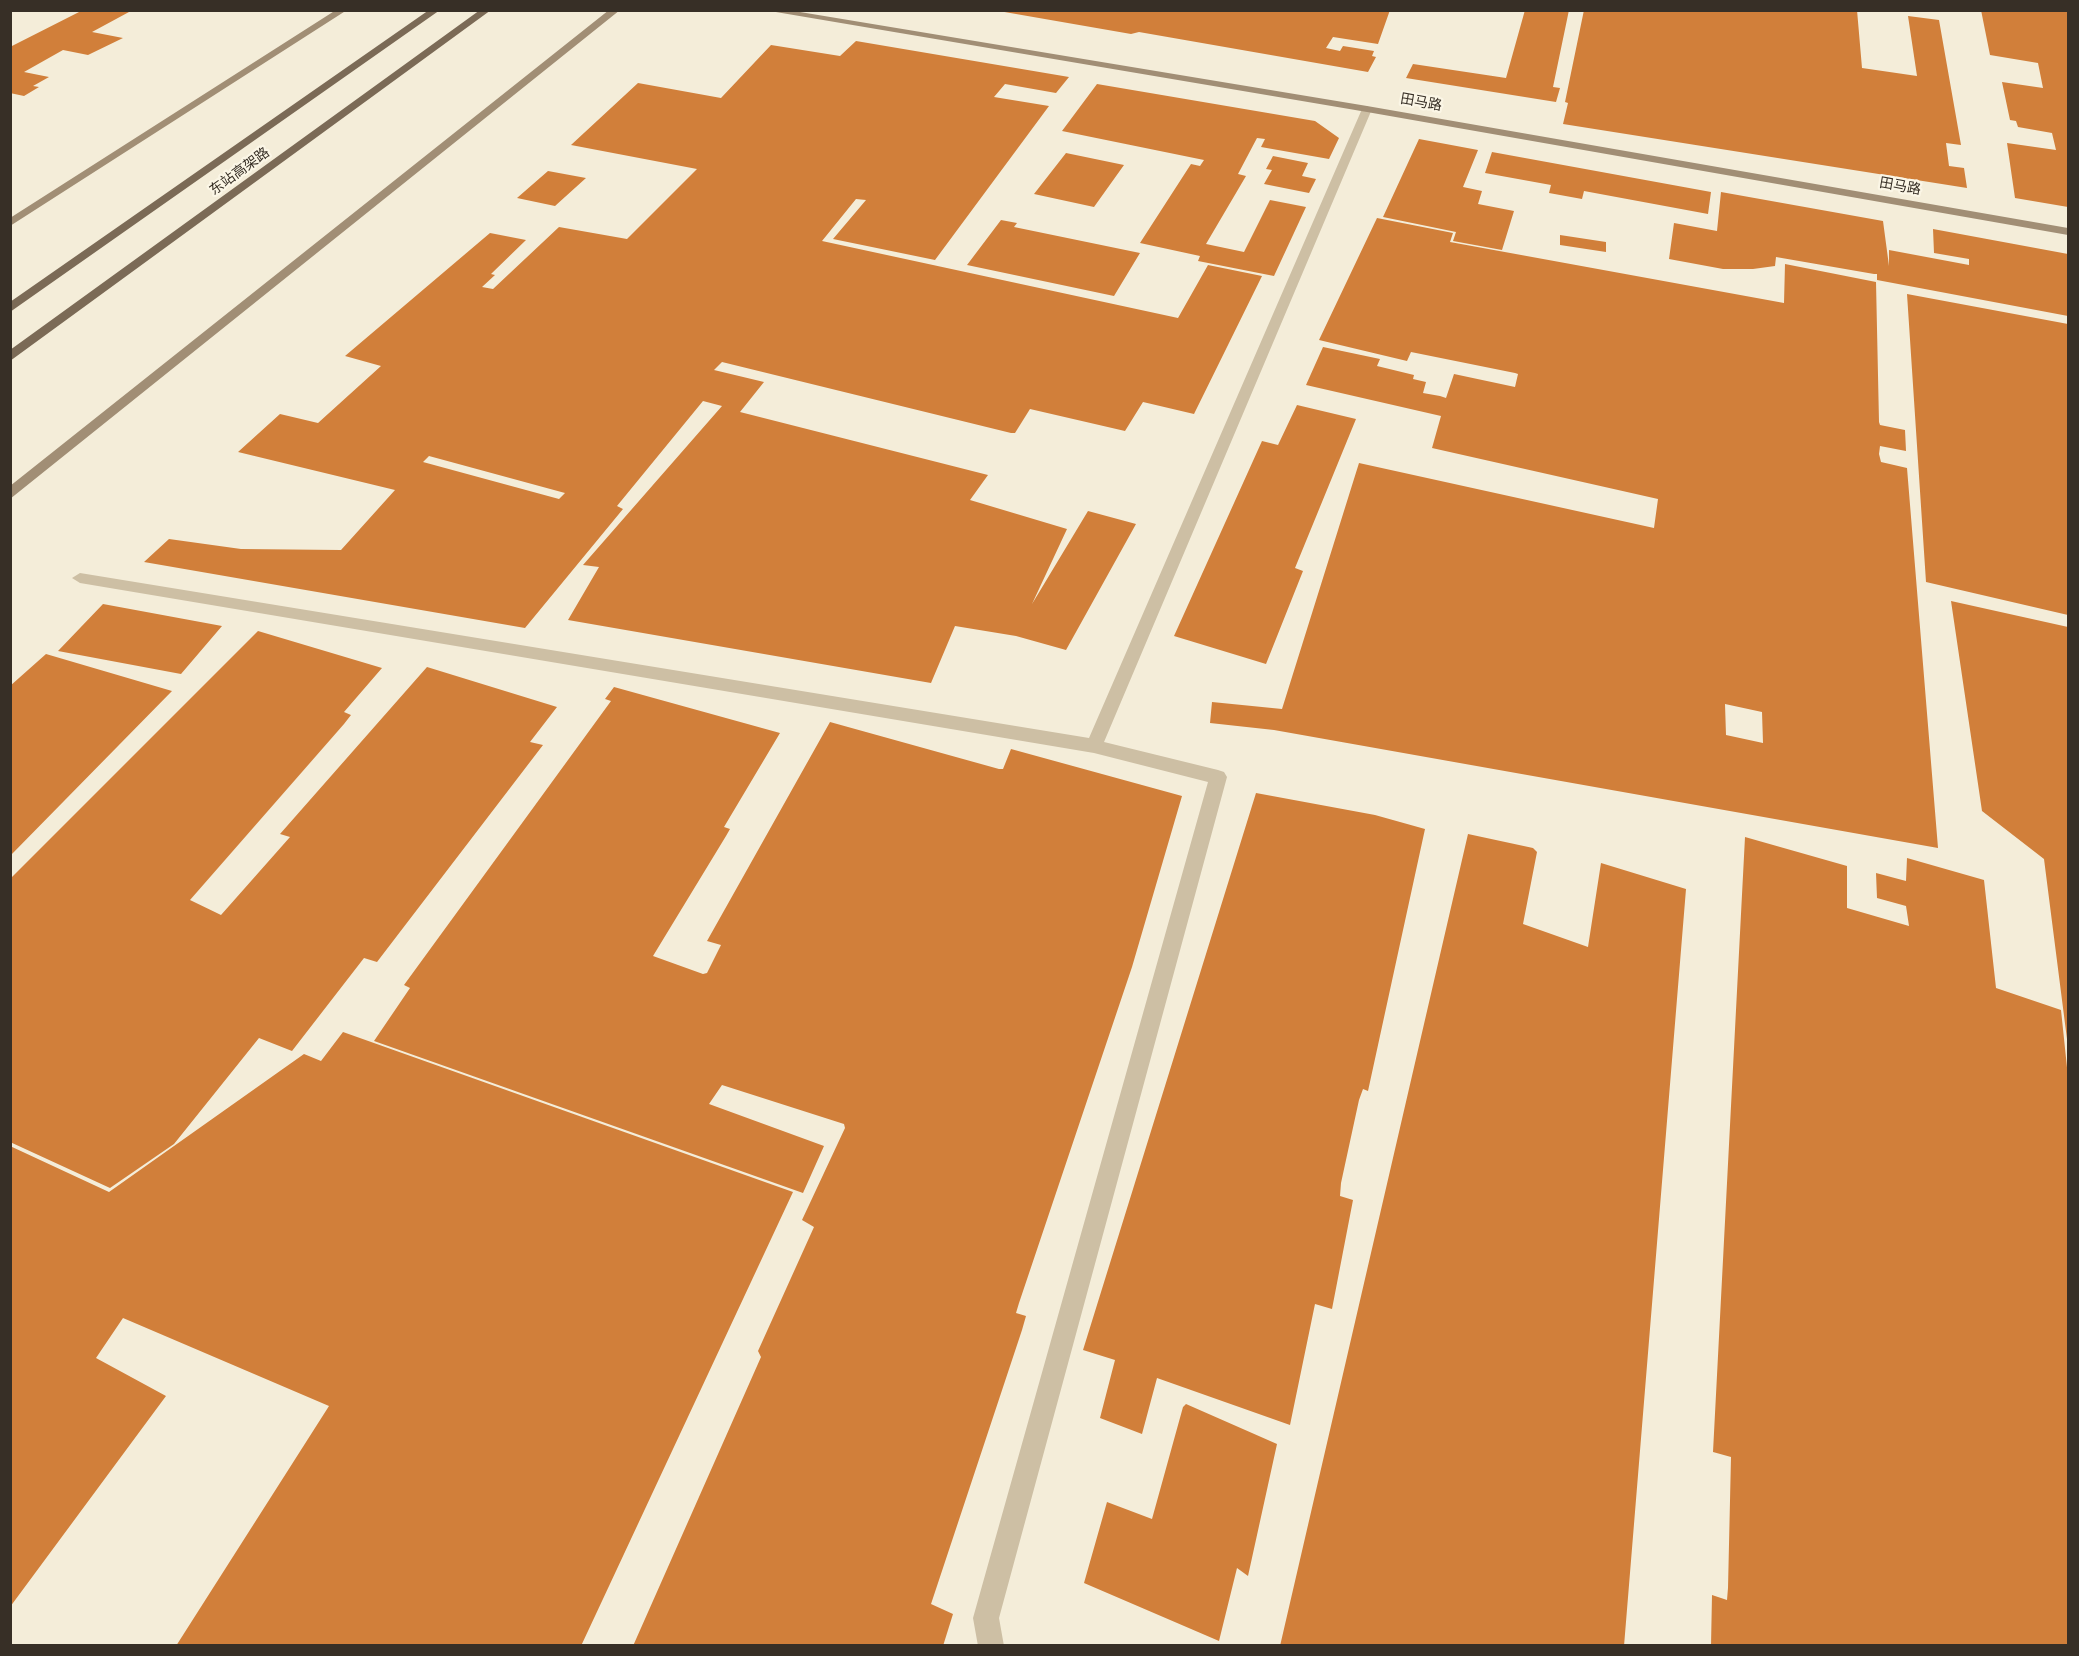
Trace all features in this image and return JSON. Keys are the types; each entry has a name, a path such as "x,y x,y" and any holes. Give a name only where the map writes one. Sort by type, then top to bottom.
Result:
{"main road":[{"path":"10,223 343,10"},
{"name":"东站高架路","path":"10,308 436,10"},
{"name":"东站高架路","path":"10,357 487,10"},
{"path":"10,494 574,41 616,10"},
{"name":"田马路","path":"768,10 1367,109 2068,232"}],"street":[{"path":"1094,746 1367,109"},
{"path":"80,578 1094,746 1218,777 986,1618 991,1646"}],"building":[{"path":"83,10 129,12 92,32 123,38 88,55 63,50 24,72 49,77 33,86 39,87 24,96 10,93 10,47"},
{"path":"993,10 1390,10 1378,44 1333,37 1326,48 1340,51 1343,46 1374,51 1372,56 1376,57 1368,72 1139,32 1131,34"},
{"path":"1525,10 1569,10 1553,87 1560,88 1556,102 1406,78 1413,64 1506,78"},
{"path":"1584,10 1857,10 1862,68 1917,76 1908,16 1939,20 1961,145 1946,143 1949,166 1964,168 1967,188 1563,124 1568,103 1565,102"},
{"path":"1981,10 2068,10 2068,207 2015,198 2007,143 2056,150 2052,133 2018,127 2016,121 2010,120 2002,82 2043,88 2038,63 1990,55"},
{"path":"856,41 1069,77 1056,93 1005,84 994,97 1049,106 935,260 833,239 866,200 856,199 822,241 1178,318 1208,265 1262,276 1194,414 1143,402 1125,431 1030,409 1015,433 1011,433 722,362 714,370 764,382 740,412 988,475 970,500 1067,529 1032,604 1088,511 1136,524 1066,650 1016,636 955,626 931,683 568,620 599,567 583,565 722,406 703,401 617,506 623,509 525,628 144,562 169,539 241,549 341,550 395,490 238,452 280,414 318,423 381,366 345,356 490,233 526,240 491,274 495,275 482,287 493,289 559,227 627,239 697,169 571,145 638,83 721,98 771,45 840,56","holes":["429,456 565,493 559,499 423,462"]},
{"path":"1097,84 1315,121 1339,138 1329,159 1261,147 1265,139 1257,138 1238,174 1246,176 1206,244 1244,252 1270,200 1306,207 1274,276 1198,261 1200,256 1140,243 1191,164 1200,166 1204,160 1062,131"},
{"path":"1419,139 1478,150 1463,187 1482,191 1478,204 1514,211 1502,250 1453,241 1456,232 1383,217"},
{"path":"1492,152 1711,192 1708,214 1584,191 1582,199 1549,193 1551,185 1485,173"},
{"path":"1066,153 1124,165 1094,207 1034,194"},
{"path":"1273,156 1308,163 1302,176 1316,179 1309,193 1264,184 1272,170 1266,169"},
{"path":"548,171 586,178 555,206 517,198"},
{"path":"1721,192 1883,221 1889,266 1889,250 1969,265 1969,259 1934,253 1933,229 2068,254 2068,316 1877,280 1877,274 1776,257 1775,266 1753,269 1723,269 1669,259 1674,223 1717,231"},
{"path":"1377,218 1453,233 1450,242 1784,303 1785,264 1876,282 1879,422 1880,425 1905,430 1906,451 1880,446 1879,454 1881,462 1907,468 1938,848 1274,730 1210,723 1212,702 1282,709 1359,463 1654,528 1658,499 1432,448 1441,416 1306,385 1323,347 1380,359 1377,366 1414,375 1413,379 1426,382 1423,393 1446,398 1454,374 1515,387 1518,374 1411,352 1407,361 1319,340","holes":["1725,704 1762,712 1763,743 1726,735"]},
{"path":"1001,220 1017,223 1014,227 1140,253 1114,296 967,265"},
{"path":"1560,235 1606,242 1606,252 1560,245"},
{"path":"1907,294 2068,324 2068,615 1926,582"},
{"path":"1297,405 1356,419 1295,568 1303,571 1266,664 1174,636 1262,441 1278,445"},
{"path":"1951,601 2068,627 2068,1047 2044,859 1982,811"},
{"path":"103,604 222,626 181,674 58,651"},
{"path":"258,631 382,668 344,712 351,715 344,724 190,900 221,915 290,837 280,834 427,667 557,707 530,742 543,745 377,962 364,958 292,1051 259,1038 174,1144 110,1188 10,1142 10,879"},
{"path":"46,654 172,691 10,856 10,686"},
{"path":"614,687 780,733 724,827 730,829 653,956 703,974 707,973 721,945 707,941 830,722 999,769 1003,769 1011,749 1182,796 1132,967 1016,1313 1026,1316 1022,1330 931,1604 953,1614 943,1646 633,1646 761,1357 758,1351 814,1227 802,1220 845,1128 844,1124 722,1085 709,1104 824,1146 803,1193 374,1041 410,988 404,985 611,701 605,699"},
{"path":"1256,793 1375,815 1425,829 1368,1091 1363,1089 1359,1100 1341,1183 1340,1196 1353,1200 1332,1309 1315,1304 1290,1425 1157,1378 1142,1434 1100,1418 1115,1360 1083,1350"},
{"path":"1468,834 1533,848 1537,852 1523,924 1588,947 1601,863 1686,889 1624,1646 1280,1646"},
{"path":"1745,837 1847,866 1847,908 1909,926 1906,906 1877,898 1876,873 1906,881 1907,858 1984,880 1996,988 2061,1010 2068,1077 2068,1646 1711,1646 1712,1595 1727,1600 1728,1588 1731,1457 1713,1452"},
{"path":"343,1032 793,1192 581,1646 176,1646 329,1406 123,1318 96,1358 166,1396 10,1607 10,1146 109,1192 304,1054 321,1061"},
{"path":"1186,1404 1277,1444 1248,1576 1237,1568 1219,1641 1084,1583 1107,1502 1152,1519 1183,1407"}]}
